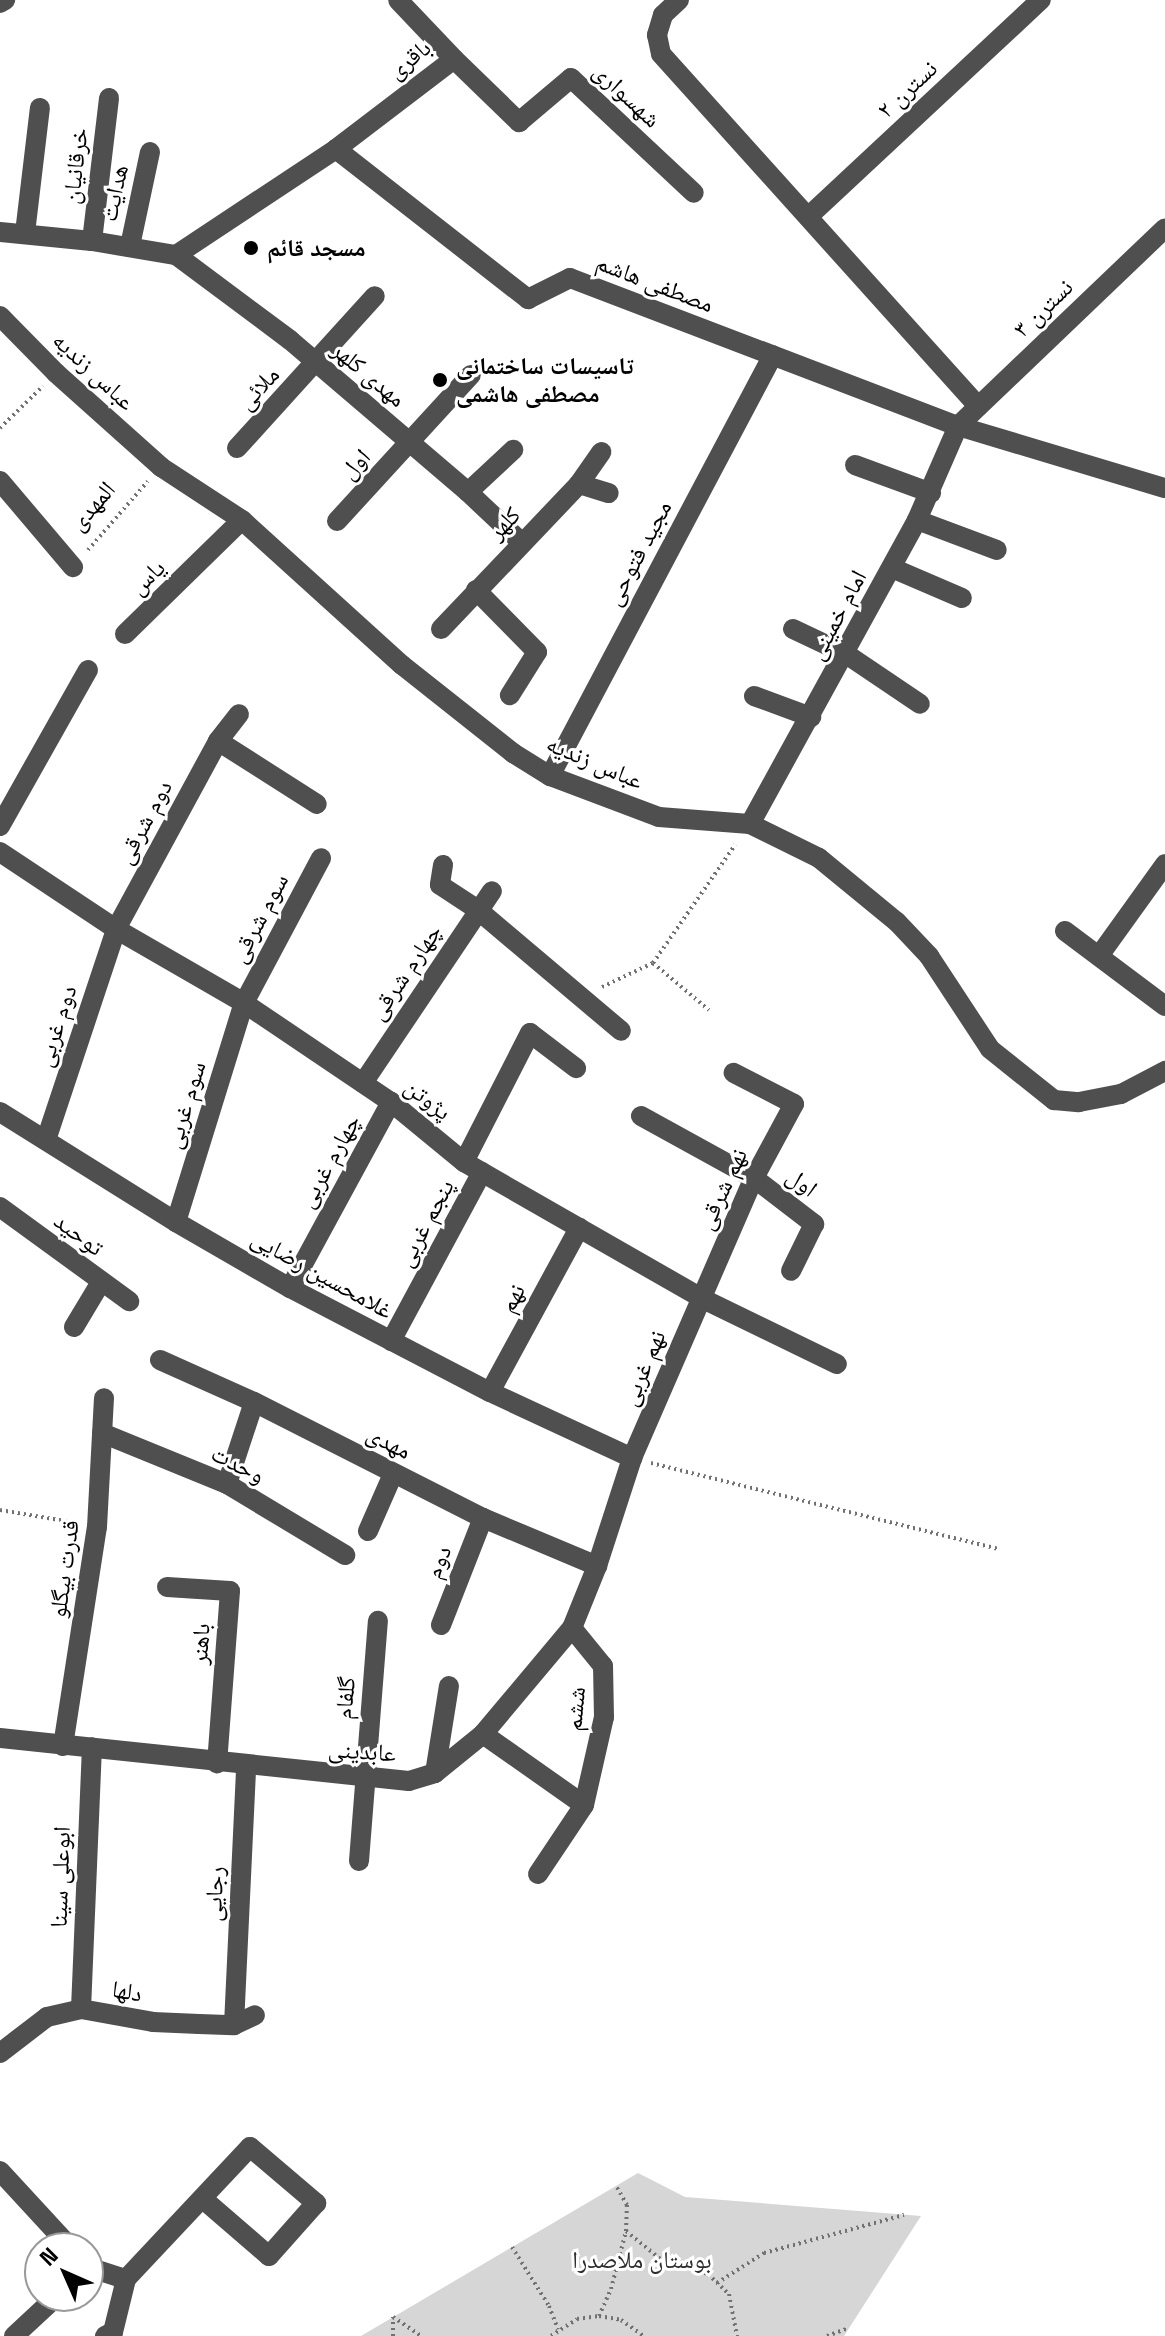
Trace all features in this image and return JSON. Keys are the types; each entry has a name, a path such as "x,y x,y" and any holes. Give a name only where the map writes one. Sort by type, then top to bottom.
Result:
{"street":[{"name":"باقری","path":"336,149 454,59 398,0"},
{"path":"679,0 663,15 657,35 661,54 978,406"},
{"name":"نسترن ۲","path":"809,216 1041,0"},
{"name":"شهسواری","path":"454,59 519,122 571,78 694,193"},
{"name":"خرقانیان","path":"92,241 109,98"},
{"path":"25,233 40,108"},
{"path":"0,232 92,241 176,255 336,149"},
{"name":"مصطفی هاشم","path":"336,149 528,299 570,278 958,426 1165,488"},
{"name":"هدایت","path":"130,246 150,152"},
{"name":"نسترن ۳","path":"958,426 1165,228"},
{"name":"مهدی کلهر","path":"176,255 290,340 468,492 521,542"},
{"path":"317,364 375,296"},
{"name":"عباس زندیه","path":"0,316 56,373 161,467 242,520 402,665 513,753 550,776 659,817 750,824 819,858 897,922 929,956 990,1049 1054,1100 1079,1102 1121,1094 1165,1071"},
{"name":"مجید فتوحی","path":"550,776 773,355"},
{"name":"ملائی","path":"237,448 317,364"},
{"name":"اول","path":"337,521 411,444 471,375"},
{"name":"امام خمینی","path":"750,824 892,568 931,493 958,426"},
{"path":"468,492 513,450"},
{"name":"کلهر","path":"441,629 579,484 601,452"},
{"path":"855,465 931,493"},
{"name":"المهدی","path":"0,481 73,567"},
{"path":"579,484 609,493"},
{"name":"یاس","path":"125,634 242,520"},
{"path":"917,520 997,550"},
{"path":"892,568 962,598"},
{"path":"476,590 537,652 510,695"},
{"path":"793,629 846,654 920,704"},
{"path":"0,826 88,670"},
{"path":"754,696 811,717"},
{"name":"دوم شرقی","path":"116,929 218,741 239,714"},
{"path":"218,741 317,804"},
{"name":"پژوتن","path":"0,852 116,929 244,1003 391,1102 473,1167 701,1298 837,1364"},
{"name":"سوم شرقی","path":"244,1003 321,858"},
{"path":"1099,956 1165,864"},
{"path":"443,865 440,885 478,910 621,1031"},
{"name":"چهارم شرقی","path":"363,1083 492,891"},
{"name":"دوم غربی","path":"46,1140 116,929"},
{"path":"1065,931 1165,1006"},
{"name":"سوم غربی","path":"176,1222 244,1003"},
{"name":"پنجم غربی","path":"391,1341 473,1167 530,1033 576,1068"},
{"name":"نهم شرقی","path":"701,1298 754,1178 794,1104 734,1073"},
{"name":"چهارم غربی","path":"290,1288 391,1102"},
{"name":"غلامحسین رضایی","path":"0,1112 176,1222 290,1288 490,1392 632,1458"},
{"path":"641,1116 754,1178"},
{"name":"اول","path":"754,1178 814,1224 791,1271"},
{"name":"توحید","path":"0,1207 129,1301"},
{"name":"نهم","path":"490,1392 579,1228"},
{"path":"74,1327 101,1282"},
{"name":"نهم غربی","path":"632,1458 701,1298"},
{"name":"مهدی","path":"160,1360 254,1402 483,1518 597,1566"},
{"name":"قدرت بیگلو","path":"63,1746 97,1527 104,1398"},
{"path":"227,1484 254,1402"},
{"name":"وحدت","path":"102,1433 227,1484 345,1555"},
{"name":"عابدینی","path":"0,1738 364,1779 409,1781 435,1773 483,1734 572,1628 597,1566 632,1458"},
{"path":"368,1531 393,1474"},
{"name":"دوم","path":"441,1625 483,1518"},
{"name":"باهنر","path":"167,1587 230,1591 217,1764"},
{"name":"گلفام","path":"359,1861 378,1621"},
{"name":"ششم","path":"538,1874 584,1805 604,1717 603,1666 572,1628"},
{"path":"435,1773 449,1686"},
{"path":"483,1734 584,1805"},
{"name":"ابوعلی سینا","path":"81,2009 92,1747"},
{"name":"رجایی","path":"234,2025 246,1767"},
{"name":"دلها","path":"0,2053 47,2017 81,2009 153,2022 234,2025 255,2015"},
{"path":"105,2336 113,2332 126,2279 250,2147 316,2203 269,2256 203,2199"},
{"path":"0,2171 56,2232"},
{"path":"104,2272 126,2279"},
{"path":"14,2336 40,2312"}],"path":[{"path":"0,428 56,373"},
{"name":"المهدی","path":"73,567 161,467"},
{"path":"581,996 653,963 750,824"},
{"path":"653,963 709,1010"},
{"path":"632,1458 999,1549"},
{"path":"0,1510 97,1527"},
{"path":"599,2316 611,2289 626,2231 627,2205 616,2186"},
{"path":"717,2283 764,2253 904,2215"},
{"path":"626,2231 664,2262 708,2274 729,2294 737,2336"},
{"path":"512,2247 549,2306 558,2329"},
{"path":"551,2336 577,2319 599,2316 621,2320 644,2336"},
{"path":"393,2336 393,2317 421,2336"},
{"path":"827,2336 849,2328"}],"green space":[{"name":"بوستان ملاصدرا","path":"638,2173 685,2197 921,2216 844,2336 361,2336"}],"place":[{"name":"مسجد قائم","path":"251,248"},
{"name":"تاسیسات ساختمانی مصطفی هاشمی","path":"440,380"}]}
